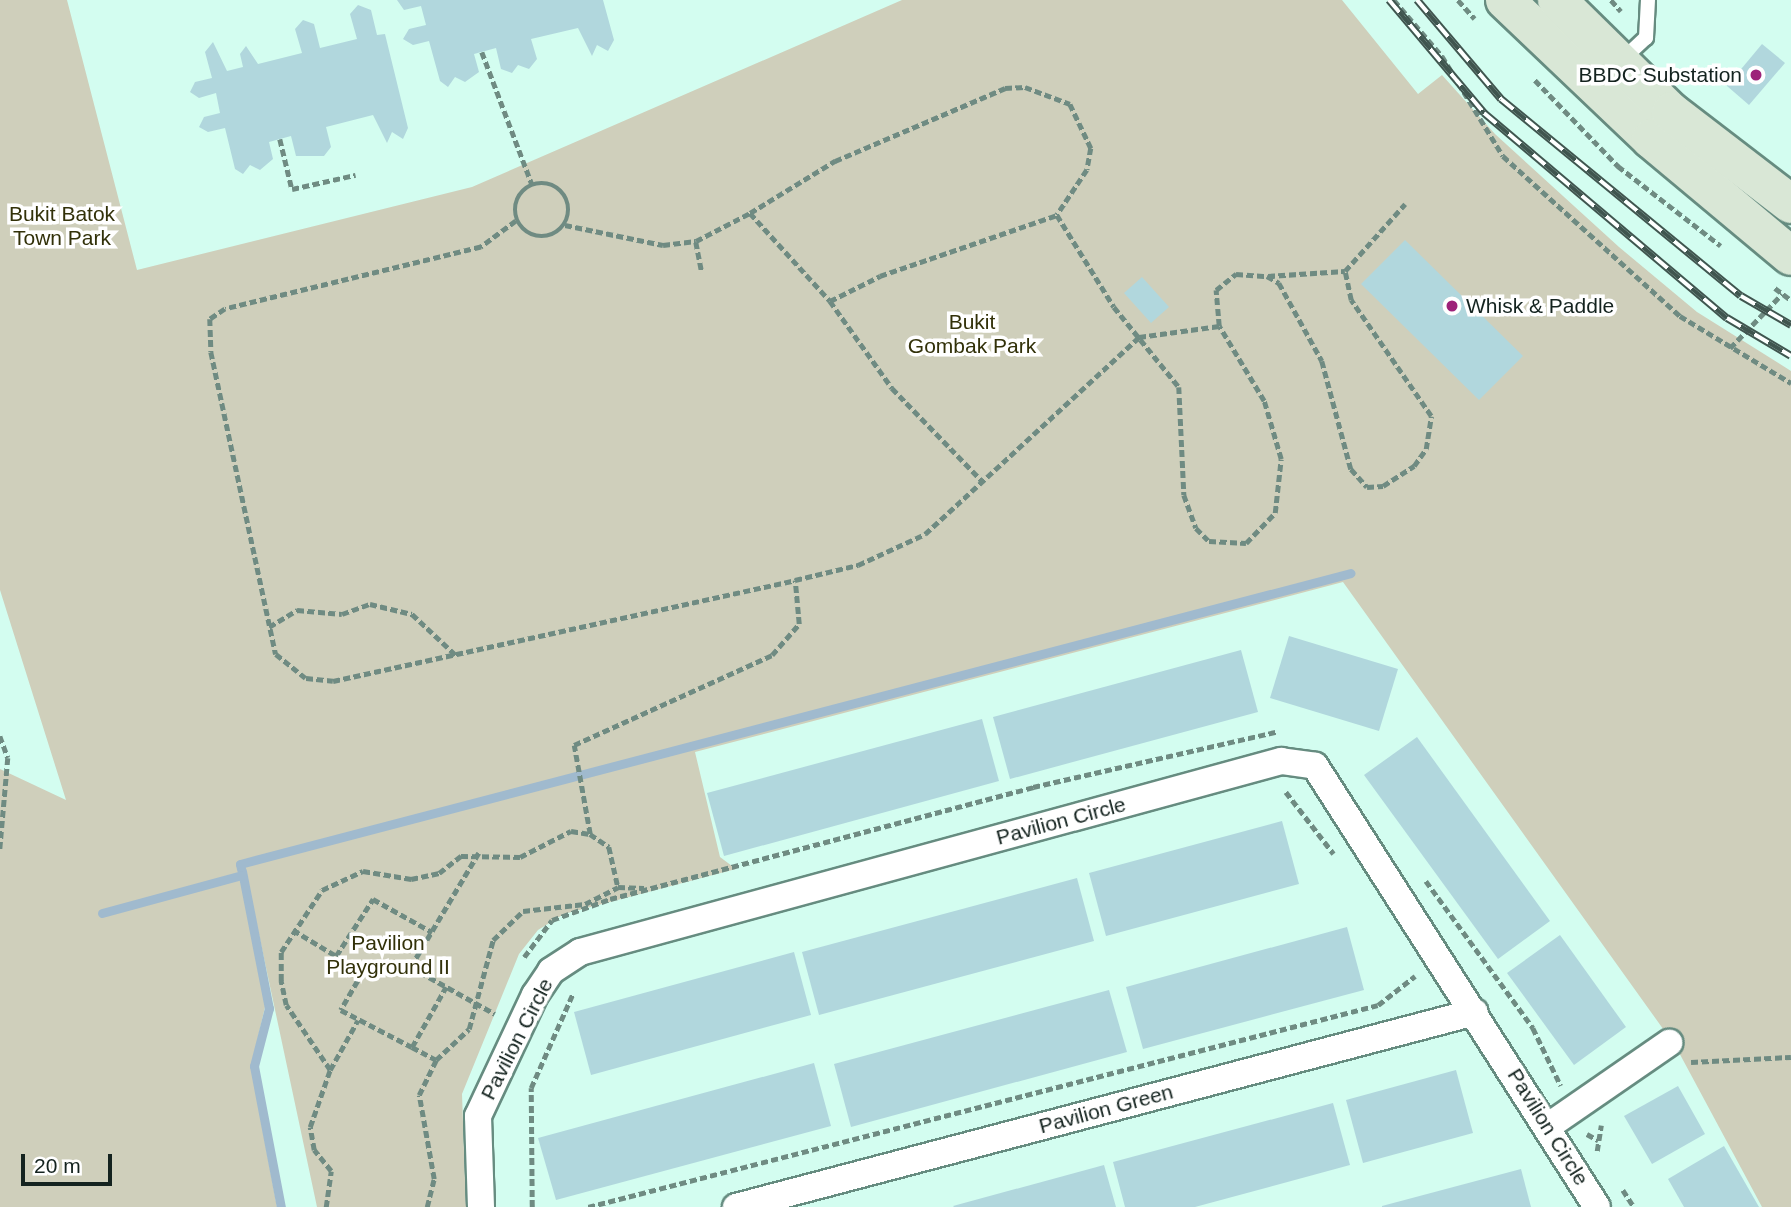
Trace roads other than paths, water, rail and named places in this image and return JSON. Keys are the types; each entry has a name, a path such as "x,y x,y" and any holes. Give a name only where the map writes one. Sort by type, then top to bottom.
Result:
{"street":[{"path":"1505,0 1651,139 1791,256"},
{"path":"1557,0 1618,63 1791,204"},
{"name":"Pavilion Circle","path":"481,1207 478,1116 535,995 551,971 580,952 1281,761 1315,766 1550,1125 1597,1207"},
{"name":"Pavilion Green","path":"736,1207 1475,1012"},
{"path":"1550,1125 1668,1043"}],"lane":[{"path":"1618,63 1646,38 1648,0"}],"waterway":[{"path":"241,869 240,864 1351,573"},
{"path":"242,871 269,1008 254,1066 281,1207"},
{"path":"102,913 242,875"}],"railway":[{"path":"1389,0 1484,113 1727,318 1791,356"},
{"path":"1417,0 1501,99 1741,296 1791,325"}],"place":[{"name":"BBDC Substation","path":"1756,75"},
{"name":"Whisk & Paddle","path":"1452,306"}],"park label":[{"name":"Bukit Batok Town Park","path":"62,226"},
{"name":"Bukit Gombak Park","path":"972,334"},
{"name":"Pavilion Playground II","path":"388,955"}]}
